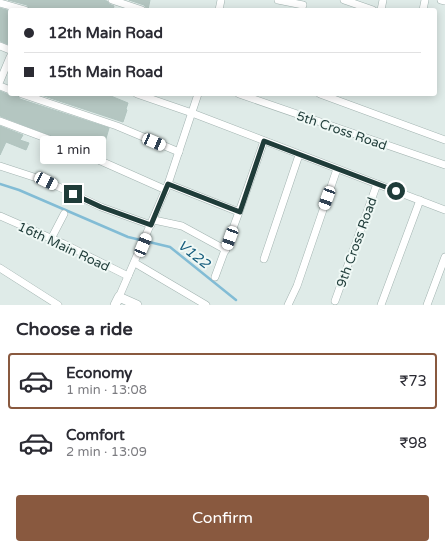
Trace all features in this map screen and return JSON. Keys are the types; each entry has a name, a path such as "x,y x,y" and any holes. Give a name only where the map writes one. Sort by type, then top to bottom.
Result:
{"street":[{"path":"112,0 136,8"},
{"path":"278,0 304,5"},
{"path":"344,0 367,8"},
{"path":"441,0 445,1"},
{"path":"0,3 17,8"},
{"path":"0,81 8,62"},
{"path":"28,96 117,126 179,152"},
{"path":"143,96 192,113 445,210"},
{"path":"138,305 117,301 143,245 167,187 197,96"},
{"name":"5th Cross Road","path":"245,96 445,165"},
{"path":"325,96 445,140"},
{"path":"0,121 67,146 167,187 240,212"},
{"path":"215,277 240,212 264,141"},
{"path":"264,259 299,155"},
{"path":"0,166 46,181 101,207 152,222 182,226 226,250"},
{"path":"288,305 338,169"},
{"name":"9th Cross Road","path":"336,301 378,184"},
{"path":"381,305 420,200"},
{"path":"51,239 64,214"},
{"name":"16th Main Road","path":"0,216 128,276"},
{"path":"427,305 445,257"},
{"path":"134,263 206,305"},
{"path":"0,268 58,305"}],"building":[{"path":"8,0 102,0 107,1 109,4 114,6 114,8 29,8 27,5"},
{"path":"129,0 150,0 148,8"},
{"path":"0,8 8,10 8,44 0,41"},
{"path":"0,91 8,95 8,96 18,96 20,99 109,128 105,142 93,138 89,150 0,116"},
{"path":"44,96 111,96 128,103 123,122"},
{"path":"0,126 23,135 20,140 29,143 26,150 6,142 0,155"}],"waterway":[{"name":"V122","path":"0,184 19,190 128,237 170,247 236,300"}],"route":[{"path":"73,194 101,207 151,225 168,184 240,212 264,141 396,191"}]}
